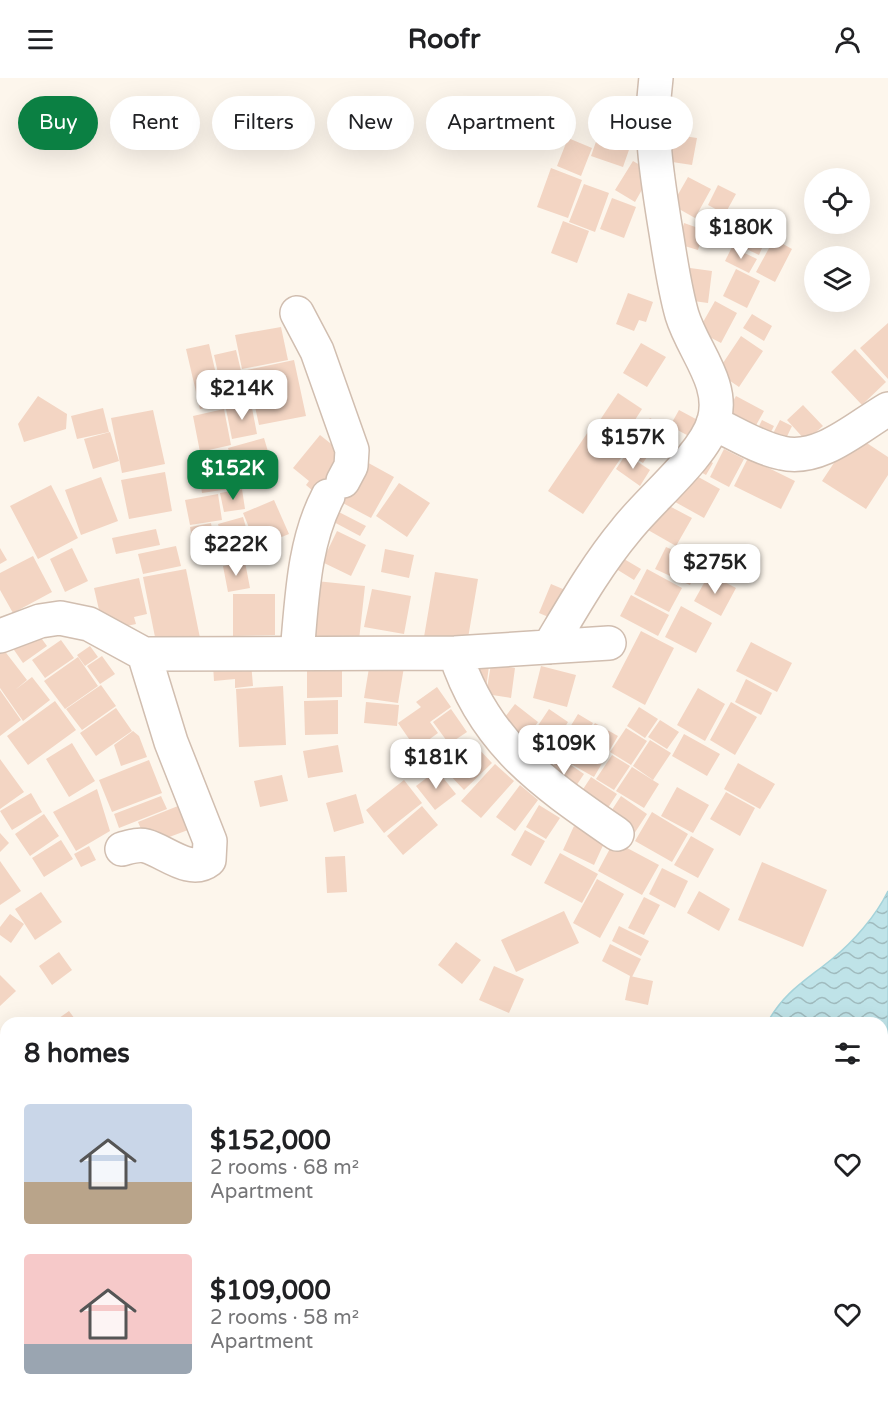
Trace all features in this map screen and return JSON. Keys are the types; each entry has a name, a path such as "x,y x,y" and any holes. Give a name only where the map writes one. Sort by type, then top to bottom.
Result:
{"street":[{"path":"549,648 589,581 624,531 703,442 713,423 717,403 713,383 683,317 670,260 652,149 656,78"},
{"path":"297,313 317,351 352,450 351,466 320,515 308,559 297,653"},
{"path":"713,423 766,448 798,455 829,445 888,410"},
{"path":"0,636 40,621 60,618 76,620 103,631 144,654 455,653 609,643"},
{"path":"455,653 464,681 477,705 516,757 617,834"},
{"path":"122,849 146,846 182,862 197,865 209,860 211,854 210,841 171,742 144,654"}],"water":[{"path":"888,891 888,1017 771,1017 788,994 856,937 877,910"}],"building":[{"path":"693,137 697,138 692,165 659,160 660,150 693,150"},
{"path":"576,141 591,150 581,176 557,166 563,150 576,150"},
{"path":"593,150 629,150 623,167 591,156"},
{"path":"633,161 652,172 635,202 615,190"},
{"path":"551,168 582,180 568,218 537,207"},
{"path":"688,177 711,189 695,218 672,205"},
{"path":"584,184 609,193 595,232 569,222"},
{"path":"718,185 736,194 725,214 708,205"},
{"path":"612,198 636,207 624,238 600,229"},
{"path":"745,220 769,232 759,255 734,243"},
{"path":"563,221 589,231 577,263 551,253"},
{"path":"684,223 704,230 698,250 678,244"},
{"path":"774,239 792,249 775,282 756,272"},
{"path":"732,247 757,259 749,273 725,261"},
{"path":"690,268 712,271 708,303 686,300"},
{"path":"736,269 760,281 747,308 723,296"},
{"path":"628,293 653,302 646,322 639,320 634,331 616,324"},
{"path":"715,301 737,313 721,343 698,331"},
{"path":"752,314 772,326 764,341 743,328"},
{"path":"888,323 888,379 860,348"},
{"path":"281,327 288,360 242,369 235,335"},
{"path":"741,336 763,351 739,387 717,372"},
{"path":"641,343 666,357 647,387 623,373"},
{"path":"209,344 223,404 200,409 186,349"},
{"path":"855,349 886,382 862,405 831,372"},
{"path":"236,350 248,400 225,405 214,355"},
{"path":"294,360 306,416 259,425 247,370"},
{"path":"618,393 642,409 619,445 594,429"},
{"path":"38,396 67,414 66,429 24,442 18,424"},
{"path":"736,396 764,411 750,436 722,421"},
{"path":"251,403 257,434 232,439 226,409"},
{"path":"803,405 823,426 806,441 787,420"},
{"path":"103,408 109,432 77,439 71,416"},
{"path":"224,409 231,445 200,452 193,416"},
{"path":"153,410 165,464 122,473 111,418"},
{"path":"679,410 707,425 698,441 670,426"},
{"path":"650,418 672,432 659,452 653,448 643,463 625,452 583,514 548,491 590,429 619,448 629,433 636,438"},
{"path":"762,420 774,426 765,444 753,438"},
{"path":"780,420 792,426 780,451 767,445"},
{"path":"110,432 119,461 93,469 84,439"},
{"path":"853,434 888,457 888,475 866,509 822,481"},
{"path":"320,435 350,459 320,497 306,485 309,481 293,468"},
{"path":"264,438 277,482 252,489 249,478 238,481 228,448"},
{"path":"724,449 744,459 729,487 710,477"},
{"path":"626,454 650,470 640,486 616,469"},
{"path":"697,454 713,463 706,475 690,466"},
{"path":"748,458 795,481 781,509 734,486"},
{"path":"363,460 394,477 371,518 339,501"},
{"path":"231,462 235,488 202,493 198,467"},
{"path":"684,469 720,489 704,518 668,498"},
{"path":"165,472 172,511 129,519 121,480"},
{"path":"101,477 118,521 81,535 65,490"},
{"path":"399,483 430,503 407,537 376,516"},
{"path":"51,485 78,538 38,559 10,506"},
{"path":"242,489 245,509 224,512 220,493"},
{"path":"218,494 222,520 190,525 185,500"},
{"path":"656,499 692,518 676,546 641,526"},
{"path":"274,500 289,534 257,547 243,513"},
{"path":"335,510 366,526 360,536 330,520"},
{"path":"243,517 254,555 229,562 218,524"},
{"path":"211,523 213,536 192,539 190,527"},
{"path":"156,529 160,545 116,554 112,538"},
{"path":"337,531 366,545 351,576 322,562"},
{"path":"176,546 181,566 143,574 138,554"},
{"path":"666,547 700,562 690,585 655,569"},
{"path":"0,548 7,560 0,564"},
{"path":"72,548 88,581 65,592 50,559"},
{"path":"385,549 414,555 409,578 381,572"},
{"path":"33,556 52,592 13,613 0,590 0,573"},
{"path":"619,556 641,569 634,580 613,567"},
{"path":"245,562 250,588 228,592 223,566"},
{"path":"186,569 200,638 157,647 143,577"},
{"path":"647,569 682,588 669,612 634,594"},
{"path":"435,572 478,579 467,644 424,637"},
{"path":"709,574 736,588 721,616 694,601"},
{"path":"139,578 147,614 134,617 136,624 113,629 102,623 94,588"},
{"path":"316,581 365,586 359,640 310,635"},
{"path":"551,584 570,592 558,621 539,613"},
{"path":"372,589 411,596 404,634 364,627"},
{"path":"233,594 275,594 275,635 233,636"},
{"path":"631,595 669,615 658,636 620,616"},
{"path":"681,606 712,623 696,653 665,637"},
{"path":"36,631 47,646 23,663 12,647"},
{"path":"641,631 674,648 645,705 612,687"},
{"path":"61,640 74,658 45,678 32,660"},
{"path":"751,642 792,663 777,692 736,671"},
{"path":"0,645 27,680 15,690 32,677 50,700 23,721 0,688"},
{"path":"90,646 98,657 85,666 77,655"},
{"path":"102,656 115,674 100,684 87,666"},
{"path":"474,656 490,658 486,689"},
{"path":"78,657 98,686 65,709 44,681"},
{"path":"251,662 253,686 235,688 235,679 214,681 213,665"},
{"path":"370,662 404,667 398,703 364,698"},
{"path":"307,663 342,663 342,697 307,698"},
{"path":"491,664 515,668 511,698 486,694"},
{"path":"541,666 576,675 567,707 533,698"},
{"path":"746,679 772,693 761,715 735,702"},
{"path":"101,685 116,706 82,730 66,709"},
{"path":"283,686 286,745 239,747 236,689"},
{"path":"437,687 451,707 430,722 438,733 416,749 398,723 421,707 416,702"},
{"path":"698,688 725,704 705,741 677,725"},
{"path":"0,690 21,720 0,736"},
{"path":"338,700 338,734 305,735 304,701"},
{"path":"55,701 76,730 28,765 7,736"},
{"path":"366,702 399,705 397,726 364,723"},
{"path":"731,702 757,717 735,755 710,740"},
{"path":"515,704 538,722 522,744 498,726"},
{"path":"639,707 658,719 645,738 627,726"},
{"path":"116,708 132,731 96,756 80,733"},
{"path":"451,709 467,732 449,744 433,722"},
{"path":"549,709 568,722 555,743 535,730"},
{"path":"578,714 593,723 573,756 558,747"},
{"path":"660,720 679,732 667,749 648,737"},
{"path":"595,723 618,736 594,777 571,764"},
{"path":"626,728 647,741 631,765 610,752"},
{"path":"133,731 139,736 147,757 121,766 114,745"},
{"path":"534,733 555,746 548,756 527,743"},
{"path":"684,734 720,754 707,776 672,756"},
{"path":"650,740 671,753 653,780 633,766"},
{"path":"72,743 95,781 69,797 46,759"},
{"path":"338,745 343,772 308,778 303,751"},
{"path":"475,745 492,763 464,790 447,772"},
{"path":"612,755 630,766 614,790 596,779"},
{"path":"559,757 584,774 570,795 545,779"},
{"path":"0,759 24,792 0,809"},
{"path":"149,760 162,793 112,812 99,780"},
{"path":"738,763 775,784 760,809 724,789"},
{"path":"495,764 514,781 481,818 461,801"},
{"path":"632,767 659,784 644,808 616,791"},
{"path":"437,770 456,794 435,810 416,786"},
{"path":"282,775 288,801 260,807 254,781"},
{"path":"591,777 617,794 602,817 576,800"},
{"path":"404,780 422,803 384,833 366,810"},
{"path":"520,785 538,800 515,831 496,817"},
{"path":"677,787 709,805 693,833 661,816"},
{"path":"97,789 110,831 76,851 53,812"},
{"path":"726,792 755,808 740,836 710,819"},
{"path":"31,793 42,812 12,830 0,811"},
{"path":"356,794 364,823 334,832 326,803"},
{"path":"161,796 167,809 119,828 114,814"},
{"path":"621,796 647,814 630,840 604,822"},
{"path":"539,805 560,818 546,839 526,827"},
{"path":"178,806 188,830 148,845 138,822"},
{"path":"422,806 438,825 403,855 387,836"},
{"path":"652,812 688,834 672,862 635,841"},
{"path":"44,814 59,836 30,856 15,834"},
{"path":"574,826 605,841 594,865 563,850"},
{"path":"525,830 545,841 531,866 511,855"},
{"path":"0,833 9,843 0,852"},
{"path":"691,836 714,849 698,878 674,865"},
{"path":"61,840 73,859 44,877 32,858"},
{"path":"614,841 659,865 642,895 598,871"},
{"path":"89,846 96,860 81,867 74,854"},
{"path":"560,853 598,874 582,903 544,883"},
{"path":"345,856 347,892 327,893 325,857"},
{"path":"0,861 21,891 0,905"},
{"path":"762,862 827,890 803,947 738,920"},
{"path":"662,868 688,881 675,908 649,894"},
{"path":"597,879 624,894 600,938 573,923"},
{"path":"699,891 730,909 719,931 687,913"},
{"path":"41,892 62,922 35,940 15,909"},
{"path":"644,897 660,905 644,935 628,928"},
{"path":"564,911 579,943 516,972 501,940"},
{"path":"10,914 24,924 11,943 0,935 0,927"},
{"path":"619,926 649,941 641,956 612,941"},
{"path":"456,942 481,960 462,984 438,965"},
{"path":"610,944 641,959 632,977 602,961"},
{"path":"59,952 72,970 52,985 39,966"},
{"path":"494,966 524,979 509,1013 479,1000"},
{"path":"0,975 16,991 0,1006"},
{"path":"630,976 653,981 648,1005 625,1000"},
{"path":"69,1011 74,1017 60,1017"}]}
